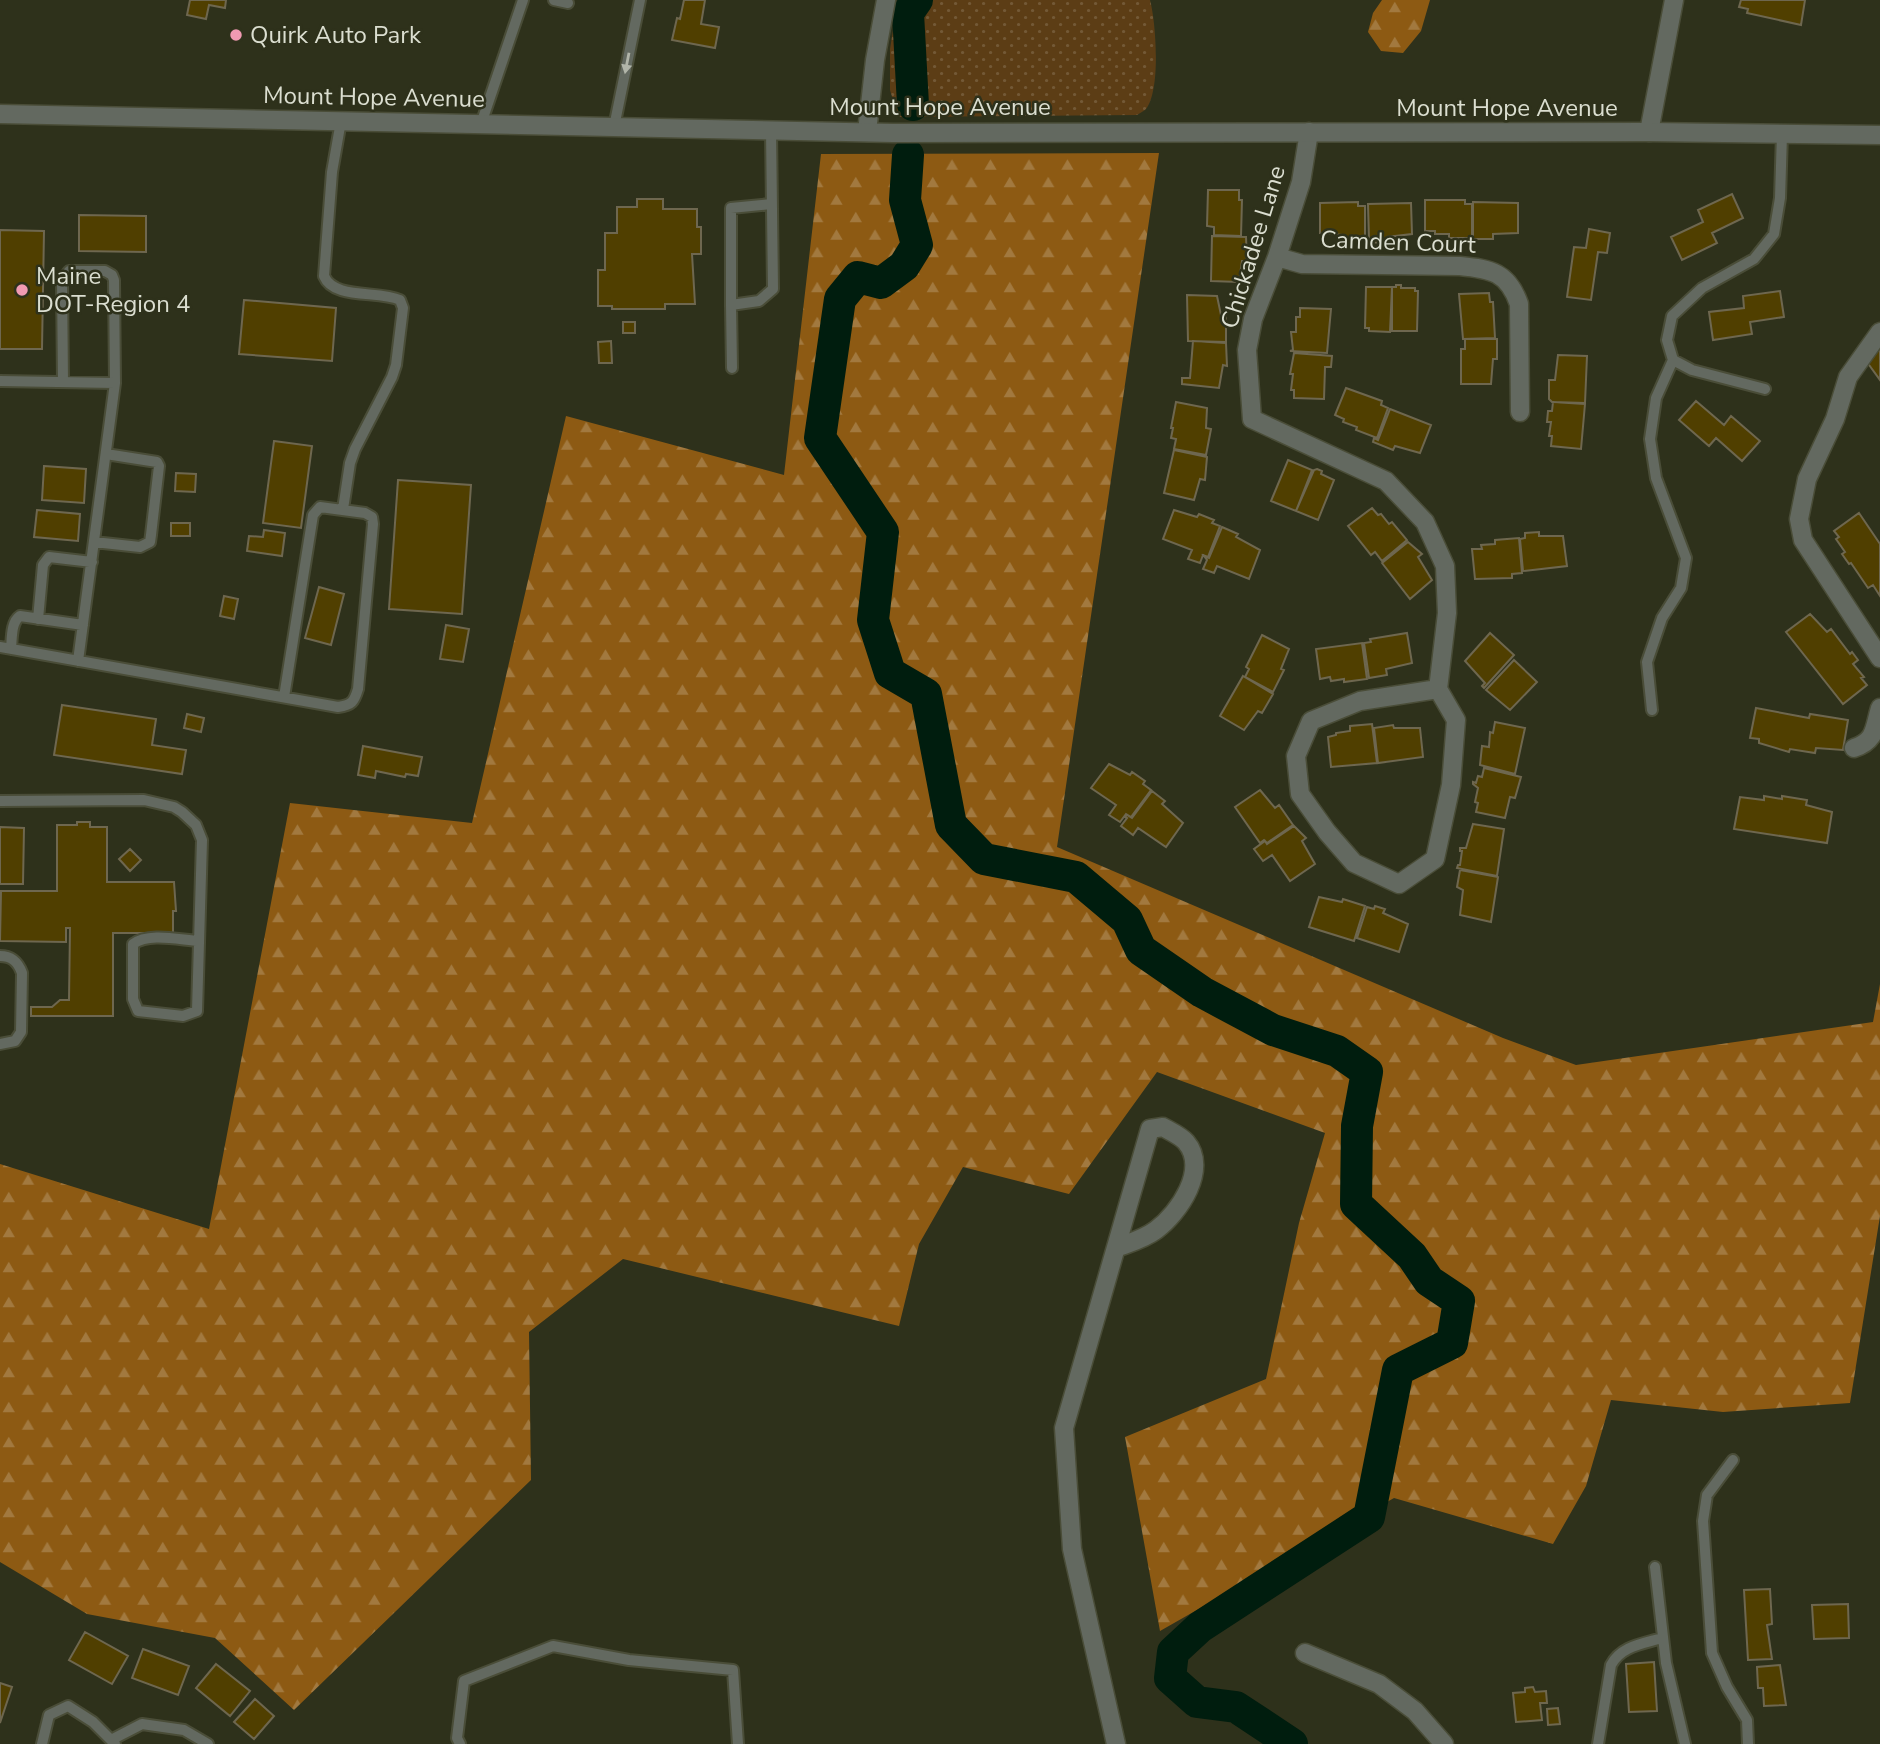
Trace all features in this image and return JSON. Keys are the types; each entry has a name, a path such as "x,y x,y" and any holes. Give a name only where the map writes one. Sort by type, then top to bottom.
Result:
{"street":[{"path":"867,132 875,60 886,0"},
{"path":"1649,132 1674,0"},
{"name":"Mount Hope Avenue","path":"0,114 867,132 1649,132 1880,135"},
{"name":"Chickadee Lane","path":"1309,132 1301,182 1277,257 1253,319 1247,350 1252,419 1386,481 1425,522 1445,566 1447,613 1438,689"},
{"name":"Camden Court","path":"1277,257 1302,264 1460,265 1484,268 1500,275 1514,289 1519,304 1520,412"},
{"path":"1880,332 1847,377 1835,419 1807,479 1799,519 1803,540 1880,658"},
{"path":"1438,689 1456,720 1451,785 1435,859 1399,884 1354,863 1327,832 1300,794 1296,756 1311,721 1360,701 1438,689"},
{"path":"1854,748 1866,744 1872,738 1880,708"},
{"path":"1115,1744 1072,1549 1064,1428 1150,1129 1163,1127 1186,1142 1195,1163 1190,1188 1156,1231 1116,1248"},
{"path":"1305,1653 1379,1684 1415,1711 1444,1744"}],"lane":[{"path":"481,124 523,0"},
{"path":"554,0 568,3"},
{"path":"614,127 639,0"},
{"path":"341,121 332,172 324,276 332,287 392,297 400,300 403,308 396,365 355,449 350,463 343,509"},
{"path":"731,305 759,301 773,289 771,130"},
{"path":"1652,710 1647,662 1662,618 1681,588 1686,558 1656,478 1650,439 1656,398 1673,360 1667,340 1672,316 1702,288 1754,259 1774,234 1780,198 1782,134"},
{"path":"732,368 730,208 771,204"},
{"path":"64,382 62,280 69,271 105,271 112,275 114,280 115,383 78,661"},
{"path":"1673,360 1692,370 1765,389"},
{"path":"0,381 115,383"},
{"path":"94,542 140,547 150,542 151,536 159,466 157,462 106,454"},
{"path":"83,625 20,616 16,619 6,648 338,707 350,705 355,700 358,689 373,524 372,517 365,513 320,507 313,515 284,697"},
{"path":"38,619 45,560 49,557 92,562"},
{"path":"0,801 144,800 174,807 182,812 196,825 202,839 197,1011 183,1016 138,1011 133,999 133,944 139,939 148,938 199,941"},
{"path":"0,956 13,959 20,965 22,973 21,1032 15,1041 0,1044"},
{"path":"1733,1460 1707,1495 1703,1521 1712,1653 1727,1687 1747,1720 1748,1744"},
{"path":"1655,1567 1662,1639 1672,1695 1685,1744"},
{"path":"1598,1744 1611,1665 1616,1656 1626,1649 1662,1639"},
{"path":"460,1744 457,1738 464,1681 553,1646 629,1660 733,1670 738,1744"},
{"path":"42,1744 49,1715 68,1706 93,1722 113,1742 142,1724 184,1730 208,1744"}],"shaded area":[{"path":"898,0 1150,0 1156,56 1151,100 1146,109 1137,115 898,117 890,90 890,49"}],"green space":[{"path":"1382,0 1430,0 1421,31 1403,53 1381,51 1368,32 1373,13"},
{"path":"1159,153 1057,847 1503,1038 1576,1065 1873,1022 1880,984 1880,1216 1850,1403 1723,1412 1611,1400 1586,1486 1553,1544 1394,1498 1160,1631 1125,1437 1266,1379 1299,1223 1325,1133 1157,1072 1069,1194 963,1167 919,1244 899,1326 623,1259 529,1332 531,1480 294,1710 215,1638 87,1614 0,1562 0,1164 209,1229 290,803 472,823 566,416 784,475 821,154"}],"building":[{"path":"190,0 226,0 225,8 209,5 206,19 187,15"},
{"path":"684,0 705,0 701,24 719,27 715,48 672,40"},
{"path":"1741,0 1805,0 1801,25 1747,13 1748,9 1739,7"},
{"path":"1208,190 1239,190 1239,200 1242,200 1241,236 1214,235 1214,227 1207,226"},
{"path":"1732,194 1743,218 1712,233 1717,243 1682,260 1671,237 1703,222 1698,210"},
{"path":"637,199 663,199 663,209 697,209 697,227 701,227 701,254 692,254 695,304 665,304 665,309 612,309 612,306 598,306 598,270 605,270 605,233 617,233 617,207 637,207"},
{"path":"1425,200 1465,200 1465,204 1472,204 1472,238 1449,238 1449,234 1425,231"},
{"path":"1358,202 1358,206 1365,206 1365,239 1343,239 1342,235 1320,233 1320,203"},
{"path":"1473,202 1518,203 1518,233 1493,234 1493,239 1473,239"},
{"path":"1411,203 1412,234 1387,237 1387,242 1365,243 1365,239 1369,239 1368,204"},
{"path":"79,215 146,216 146,252 79,251"},
{"path":"1589,229 1610,233 1607,253 1598,252 1591,300 1567,297 1574,247 1586,248"},
{"name":"Maine DOT-Region 4","path":"0,230 44,231 42,349 0,349"},
{"path":"1212,236 1246,237 1247,261 1242,261 1239,282 1211,281"},
{"path":"1401,285 1401,288 1415,288 1415,291 1418,291 1417,331 1392,331 1392,287"},
{"path":"1366,287 1392,287 1390,332 1369,331 1369,328 1365,328"},
{"path":"1780,291 1784,317 1750,322 1752,334 1713,340 1709,312 1744,308 1743,296"},
{"path":"1489,293 1490,302 1493,302 1495,338 1463,339 1459,294"},
{"path":"1187,295 1217,296 1221,315 1226,315 1226,342 1188,341"},
{"path":"244,300 336,308 332,361 239,354"},
{"path":"1300,308 1331,309 1327,353 1290,351 1293,350 1291,332 1296,332 1296,317 1300,317"},
{"path":"623,322 635,322 635,333 623,333"},
{"path":"1465,339 1497,339 1497,359 1493,359 1491,384 1461,384 1461,349 1465,349"},
{"path":"611,341 612,363 599,363 598,342"},
{"path":"1193,341 1226,343 1227,366 1223,365 1219,388 1182,384 1182,378 1190,378"},
{"path":"1880,343 1880,380 1864,358"},
{"path":"1294,353 1332,356 1331,367 1325,367 1324,399 1294,398 1294,390 1291,390 1293,374 1290,374"},
{"path":"1558,355 1587,356 1585,403 1552,402 1549,399 1549,380 1555,380"},
{"path":"1346,388 1382,401 1381,405 1388,408 1377,438 1356,430 1357,427 1343,422 1344,419 1335,415"},
{"path":"1696,401 1724,425 1731,416 1760,441 1742,461 1716,438 1709,446 1679,420"},
{"path":"1176,402 1207,408 1206,428 1211,429 1206,455 1174,449 1176,439 1171,438 1171,428"},
{"path":"1553,402 1585,404 1581,449 1551,446 1551,422 1547,422 1548,411 1552,411"},
{"path":"1390,409 1431,425 1420,453 1395,446 1393,450 1373,442 1374,438 1378,440"},
{"path":"274,441 312,446 301,528 263,523"},
{"path":"1174,450 1207,457 1205,480 1200,479 1194,500 1164,493"},
{"path":"1288,460 1312,470 1296,511 1271,501"},
{"path":"44,466 86,469 84,503 42,500"},
{"path":"1317,469 1334,480 1318,520 1296,511 1314,470"},
{"path":"176,473 196,474 195,492 175,491"},
{"path":"398,480 471,485 462,614 389,609"},
{"path":"1372,508 1389,524 1392,522 1407,540 1382,561 1375,552 1371,555 1348,526"},
{"path":"37,510 80,514 78,541 34,537"},
{"path":"1174,510 1197,517 1199,514 1214,520 1212,523 1220,526 1208,557 1203,555 1200,563 1188,559 1192,550 1163,539"},
{"path":"1859,513 1880,544 1880,596 1873,585 1868,588 1851,563 1849,564 1836,539 1839,537 1834,531"},
{"path":"171,523 190,523 190,536 171,536"},
{"path":"1222,527 1238,534 1236,537 1260,550 1249,579 1217,566 1214,573 1203,569 1207,560 1204,556 1209,558"},
{"path":"264,530 285,533 282,556 247,551 249,536 263,537"},
{"path":"1539,532 1539,536 1563,536 1567,566 1523,571 1520,539 1525,538 1525,533"},
{"path":"1519,538 1522,573 1512,574 1512,578 1475,579 1472,549 1482,549 1481,545 1495,544 1495,540"},
{"path":"1408,542 1422,554 1418,557 1432,580 1410,599 1382,563"},
{"path":"319,587 344,594 331,645 305,638"},
{"path":"224,596 238,599 234,619 220,616"},
{"path":"1810,614 1827,632 1831,629 1858,660 1853,664 1867,685 1843,704 1786,632"},
{"path":"446,625 469,629 463,662 440,659"},
{"path":"1407,633 1412,663 1386,669 1387,675 1369,678 1364,643 1371,642 1370,639"},
{"path":"1490,633 1514,655 1484,688 1482,686 1485,683 1465,661"},
{"path":"1262,635 1289,649 1281,669 1284,670 1273,692 1245,677 1249,669 1246,667"},
{"path":"1362,643 1367,679 1344,682 1344,679 1331,681 1330,677 1320,679 1316,649"},
{"path":"1514,660 1537,682 1510,710 1486,690"},
{"path":"1243,676 1273,694 1262,713 1258,711 1244,730 1220,716"},
{"path":"62,705 156,719 152,745 186,750 182,774 54,755"},
{"path":"1756,708 1809,718 1810,714 1848,720 1843,750 1816,748 1815,753 1790,749 1789,752 1759,743 1759,739 1750,738"},
{"path":"187,714 204,718 201,732 184,728"},
{"path":"1495,722 1525,728 1515,774 1480,765 1482,746 1489,747 1490,732 1493,733"},
{"path":"1372,724 1377,763 1331,767 1328,737 1350,731 1350,726"},
{"path":"1393,725 1394,728 1420,728 1423,757 1378,763 1374,728"},
{"path":"363,746 422,757 418,776 406,774 405,777 376,771 375,778 358,775"},
{"path":"1109,764 1130,775 1132,772 1145,781 1143,784 1151,790 1131,817 1126,814 1120,822 1109,815 1116,805 1091,788"},
{"path":"1484,768 1521,777 1515,798 1510,797 1505,818 1476,812 1478,788 1473,782 1476,783 1478,776 1482,777"},
{"path":"1260,790 1275,808 1279,805 1293,825 1267,843 1264,840 1260,843 1235,807"},
{"path":"1152,791 1165,801 1162,804 1183,823 1166,847 1138,828 1133,835 1121,826 1127,818 1125,817 1127,815 1132,818"},
{"path":"1764,796 1807,800 1806,805 1832,812 1827,843 1734,829 1740,797 1764,800"},
{"path":"77,822 90,822 90,827 107,827 107,882 174,882 176,911 173,911 173,933 113,933 113,1016 31,1016 31,1007 52,1007 60,1000 69,1000 70,928 66,928 66,942 0,941 1,891 57,891 57,825 77,825"},
{"path":"1473,824 1504,829 1497,876 1457,868 1460,865 1460,848 1466,848"},
{"path":"1294,826 1306,838 1302,841 1315,864 1290,881 1272,855 1263,861 1254,849 1265,841 1267,844"},
{"path":"0,827 24,828 23,884 0,884"},
{"path":"130,849 141,860 130,871 119,859"},
{"path":"1460,870 1498,877 1491,922 1460,915 1463,890 1457,887"},
{"path":"1319,897 1342,902 1343,899 1365,906 1354,941 1309,927"},
{"path":"1375,906 1385,909 1383,913 1408,924 1399,952 1357,938 1367,907 1374,909"},
{"path":"1770,1589 1772,1624 1767,1625 1772,1659 1748,1660 1744,1590"},
{"path":"1848,1604 1849,1638 1814,1639 1812,1605"},
{"path":"85,1632 128,1656 112,1684 69,1660"},
{"path":"143,1649 189,1666 178,1695 132,1678"},
{"path":"1654,1662 1657,1711 1629,1712 1626,1664"},
{"path":"216,1664 250,1691 230,1716 196,1688"},
{"path":"1780,1665 1786,1705 1764,1706 1763,1688 1758,1688 1757,1667"},
{"path":"0,1683 12,1687 0,1723"},
{"path":"1533,1687 1535,1692 1546,1691 1547,1703 1540,1703 1542,1720 1516,1722 1513,1693 1525,1692 1525,1688"},
{"path":"255,1699 274,1716 254,1739 234,1722"},
{"path":"1558,1708 1560,1724 1548,1725 1547,1709"}],"waterway":[{"path":"913,105 908,13 917,0"},
{"path":"908,155 905,200 917,245 904,266 881,283 858,277 840,299 820,438 883,532 873,620 890,673 926,694 951,825 984,859 1076,877 1127,920 1141,950 1202,992 1273,1030 1337,1051 1367,1072 1357,1126 1356,1204 1412,1256 1429,1281 1459,1301 1452,1343 1398,1370 1369,1517 1200,1627 1173,1652 1170,1678 1197,1702 1236,1707 1292,1744"}],"place":[{"name":"Quirk Auto Park","path":"236,35"},
{"name":"Maine DOT-Region 4","path":"22,290"}]}
